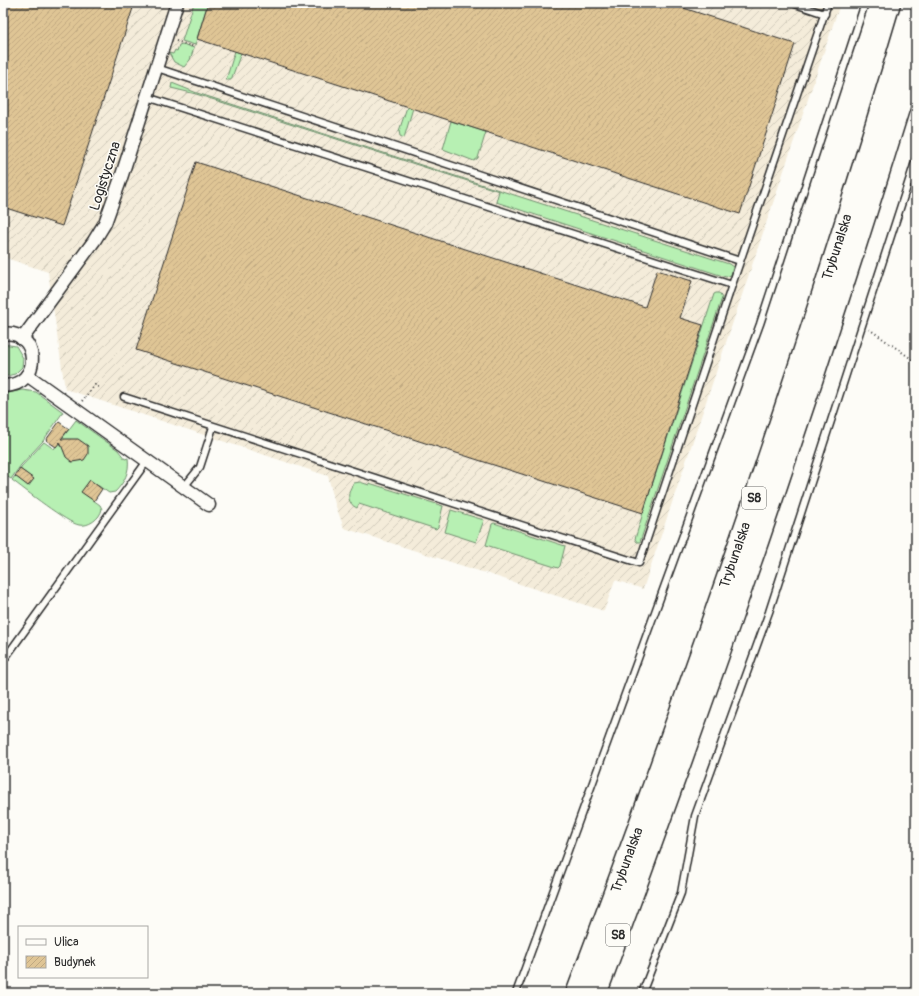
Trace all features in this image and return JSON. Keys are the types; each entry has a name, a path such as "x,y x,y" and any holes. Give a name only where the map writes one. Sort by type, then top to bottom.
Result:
{"highway":[{"name":"Trybunalska","path":"584,991 680,717 794,380 913,3"},
{"name":"Trybunalska","path":"584,991 640,876 771,504 836,306 916,52"}],"street":[{"name":"Logistyczna","path":"22,339 94,241 105,223 157,68 177,3"},
{"path":"3,334 15,335 28,344 33,360 28,376 16,384 3,386"},
{"path":"28,376 209,505"}],"lane":[{"path":"792,3 825,14"},
{"path":"124,397 213,427 639,563 828,3"},
{"path":"516,993 760,324 865,3"},
{"path":"157,68 740,260"},
{"path":"147,97 732,284"},
{"path":"642,993 681,893 696,816 769,612 916,158"},
{"path":"184,487 200,466 213,427"},
{"path":"3,661 147,461"}],"path":[{"path":"863,325 916,362"},
{"path":"79,401 84,400 95,385 100,388"}],"shaded area":[{"path":"3,3 842,3 843,5 839,7 643,589 615,580 604,611 344,528 335,504 328,476 65,389 48,272 3,257"}],"green space":[{"path":"194,3 208,3 195,45 182,41"},
{"path":"182,44 194,48 190,60 184,67 174,62 169,53 173,54 175,50 177,51 179,45"},
{"path":"235,51 241,53 231,80 226,80"},
{"path":"172,83 197,93 729,264 733,267 731,275 726,277 496,202 499,191 196,94 171,88"},
{"path":"407,107 413,108 404,138 400,136 399,131"},
{"path":"451,121 486,132 478,158 474,161 443,149"},
{"path":"719,293 722,298 640,542 637,542 635,539 643,513 714,294"},
{"path":"3,344 16,346 23,358 22,367 15,374 3,377"},
{"path":"22,390 36,392 63,412 43,441 21,465 11,479 3,474 3,394"},
{"path":"76,420 118,450 125,459 128,458 126,477 115,492 109,493 90,480 82,492 100,505 102,509 99,516 93,522 86,525 73,523 12,480 15,476 29,486 33,479 20,469 21,467 44,442 54,449"},
{"path":"360,482 369,485 369,483 443,506 438,527 436,529 359,504 357,508 353,506 349,500 349,493 354,483"},
{"path":"451,510 484,520 476,542 445,532"},
{"path":"494,523 565,546 560,566 558,568 486,545 492,524"}],"building":[{"path":"6,3 118,3 133,8 62,226 3,207 3,14"},
{"path":"208,3 668,3 795,44 740,214 197,39"},
{"path":"196,162 645,307 657,270 692,281 680,318 703,325 643,513 136,350"},
{"path":"59,422 69,429 61,439 78,439 88,446 88,454 84,460 72,462 66,457 60,442 56,447 46,440"},
{"path":"20,469 34,479 28,486 15,476"},
{"path":"90,480 102,489 94,501 81,492"}]}
